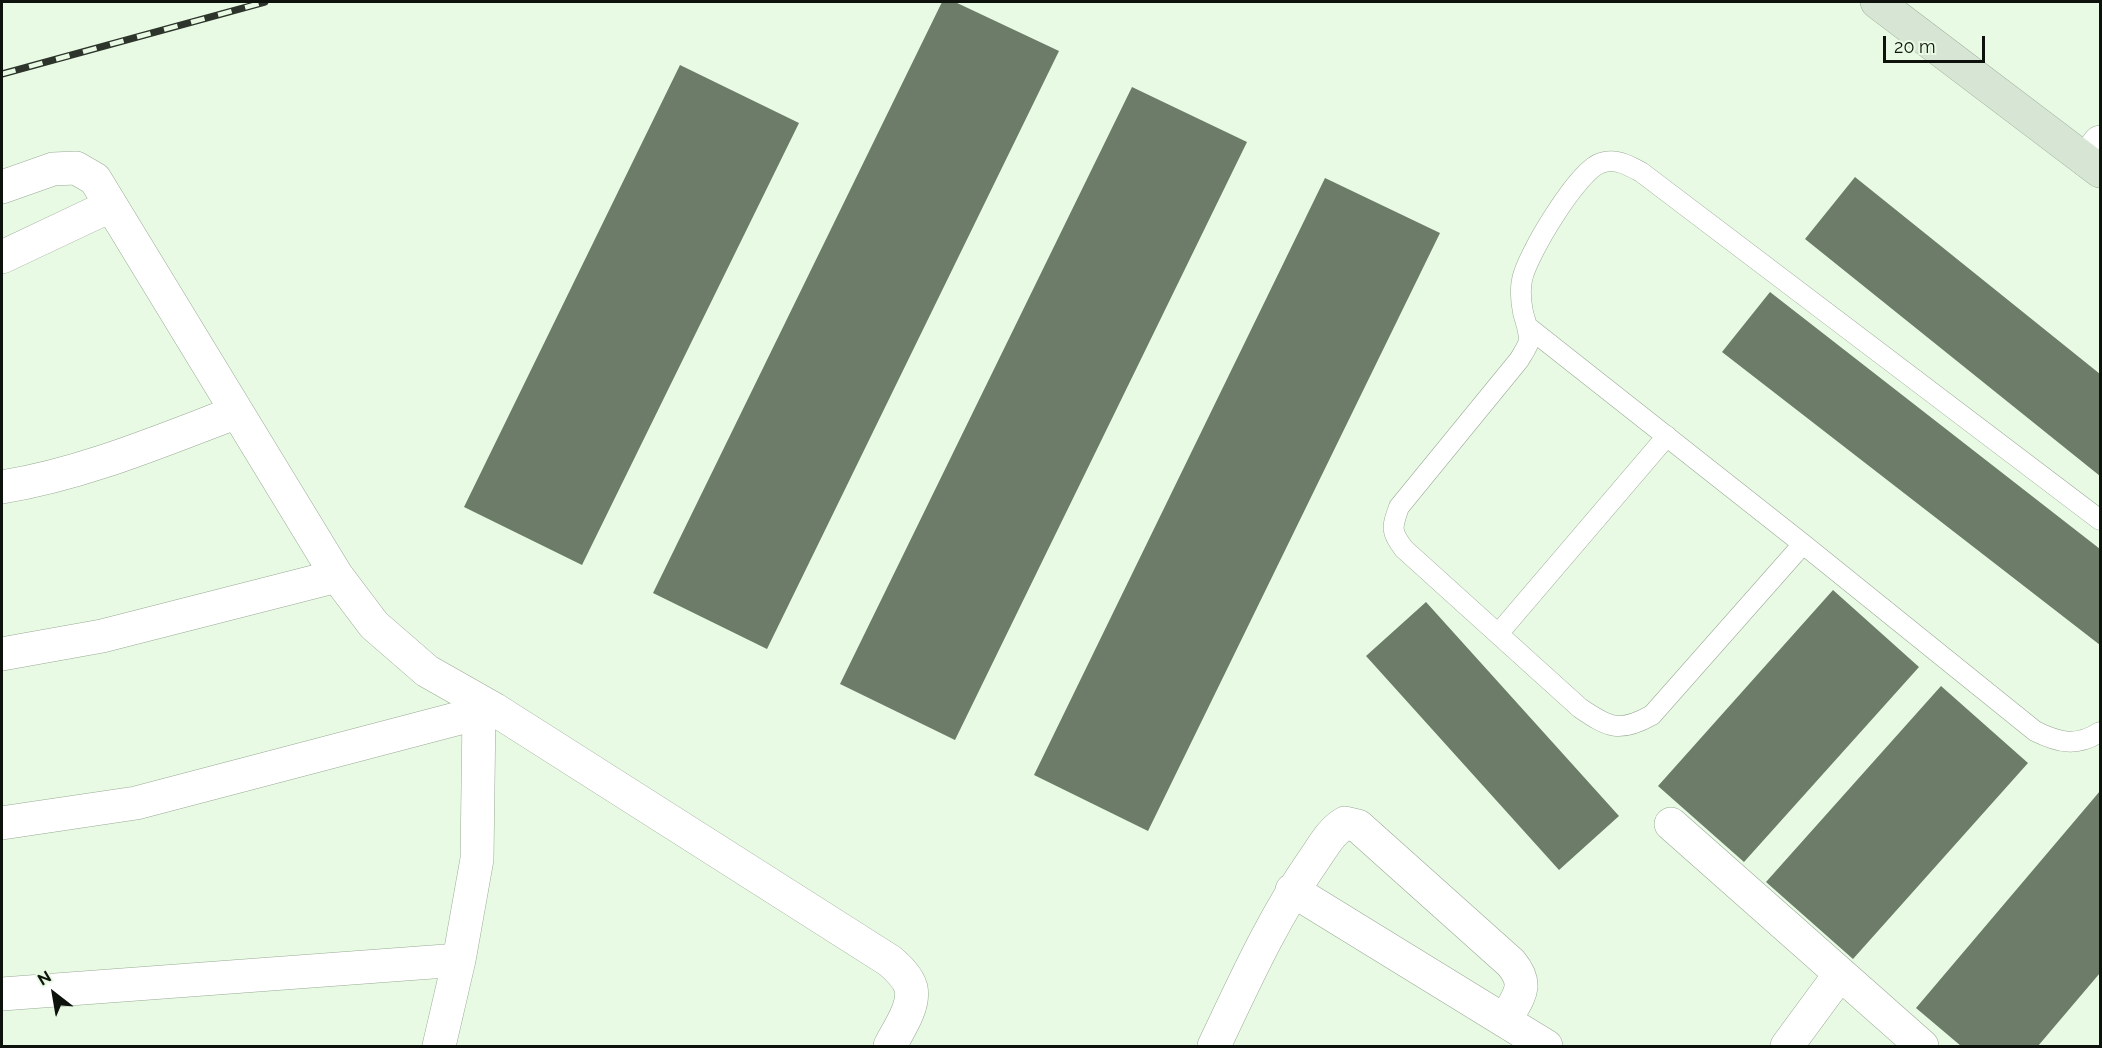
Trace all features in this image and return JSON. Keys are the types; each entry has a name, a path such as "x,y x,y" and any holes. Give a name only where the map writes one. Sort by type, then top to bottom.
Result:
{"street":[{"path":"1877,2 2096,157"},
{"path":"2,187 53,169 76,168 95,179 338,576 374,625 427,671 487,711 890,961 904,974 911,988 910,1005 890,1047"},
{"path":"2,257 110,206"},
{"path":"2,488 32,483 124,455 237,412"},
{"path":"2,654 102,636 338,576"},
{"path":"2,823 136,803 487,711"},
{"path":"439,1047 459,960 477,860 487,711"},
{"path":"1214,1047 1251,968 1292,890 1334,830 1345,824 1358,826 1511,963 1520,974 1522,986 1504,1022"},
{"path":"1671,824 1922,1047"},
{"path":"1292,890 1546,1047"},
{"path":"2,994 459,960"},
{"path":"1787,1047 1840,974"}],"lane":[{"path":"1803,544 1652,715 1635,725 1616,727 1599,721 1580,708 1404,549 1394,536 1394,522 1399,507 1520,360 1528,343 1528,327 1521,295 1522,279 1537,243 1580,180 1591,168 1602,162 1622,162 1641,172 2100,520"},
{"path":"1528,327 2035,731 2048,738 2066,742 2087,740 2100,732"},
{"path":"1498,634 1666,436"}],"building":[{"path":"942,2 955,2 1059,51 767,649 653,593"},
{"path":"680,65 799,123 582,565 464,507"},
{"path":"1132,87 1247,142 955,740 840,684"},
{"path":"1855,177 2100,374 2100,476 1805,239"},
{"path":"1325,178 1440,233 1148,831 1034,775"},
{"path":"1770,292 2100,549 2100,645 1722,352"},
{"path":"1833,590 1919,667 1744,862 1658,786"},
{"path":"1426,602 1619,816 1559,870 1366,656"},
{"path":"1941,686 2028,763 1853,959 1766,882"},
{"path":"2100,791 2100,973 2038,1046 1961,1046 1916,1008"}],"railway":[{"path":"2,74 265,2"}]}
